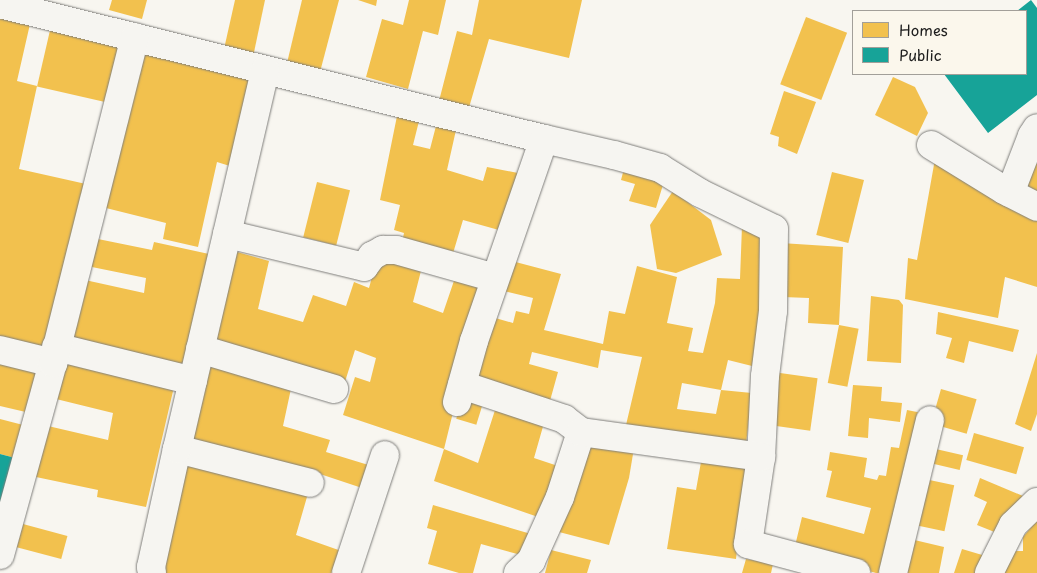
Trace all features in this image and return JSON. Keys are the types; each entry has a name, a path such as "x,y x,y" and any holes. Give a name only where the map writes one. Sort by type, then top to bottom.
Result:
{"street":[{"path":"0,4 544,139 614,154 660,168 700,193 774,229 773,311 765,376 761,457 748,544 856,573"},
{"path":"0,555 55,355 135,37"},
{"path":"152,573 151,567 177,449 265,70"},
{"path":"1010,193 1032,136 1037,128"},
{"path":"544,139 495,278 459,394 564,419 581,432 761,457"},
{"path":"931,145 1010,193 1037,207"},
{"path":"227,234 364,267 372,256 383,250 396,250 495,278"},
{"path":"200,349 334,389"},
{"path":"0,350 55,355 193,381"},
{"path":"893,573 930,420"},
{"path":"518,573 531,561 560,497 581,432"},
{"path":"177,449 310,483"},
{"path":"346,573 386,455"},
{"path":"989,573 1013,525 1037,502"}],"building: Homes":[{"path":"112,0 147,0 142,19 109,10"},
{"path":"235,0 265,0 253,57 224,49"},
{"path":"302,0 339,0 320,72 287,63"},
{"path":"358,0 377,0 376,6"},
{"path":"409,0 446,0 438,35 423,31 408,89 366,77 382,19 403,25"},
{"path":"479,0 582,0 569,58 489,39 468,111 439,101 457,31 472,35"},
{"path":"0,17 30,24 17,81 37,86 19,169 86,184 44,349 0,339"},
{"path":"806,17 847,33 821,100 780,84"},
{"path":"51,26 121,42 107,103 37,86"},
{"path":"140,52 251,77 233,167 217,162 198,247 163,239 166,223 102,207"},
{"path":"893,77 915,87 928,113 917,136 875,115"},
{"path":"784,91 816,102 797,154 778,146 779,137 770,134"},
{"path":"397,116 419,121 413,145 430,149 436,126 456,130 447,170 483,181 487,167 523,174 506,232 463,220 451,260 401,247 404,233 394,230 400,205 380,200"},
{"path":"935,159 987,193 1037,221 1037,287 1005,277 998,318 905,299 908,258 917,260"},
{"path":"1037,163 1037,196 1020,189"},
{"path":"625,165 665,178 656,208 629,201 635,184 621,180"},
{"path":"832,172 864,180 848,243 816,235"},
{"path":"317,182 350,190 336,246 303,237"},
{"path":"673,191 711,220 722,255 676,273 657,269 650,225"},
{"path":"742,226 766,230 762,312 752,366 728,360 721,390 752,393 746,444 626,425 642,357 601,350 598,368 532,352 529,364 558,372 548,408 467,382 485,315 513,323 516,311 529,314 533,298 500,290 508,260 561,274 544,330 603,344 609,311 625,314 637,266 677,277 667,323 693,328 688,351 703,353 715,303 717,278 740,279","holes":["682,383 721,390 716,414 677,409"]},
{"path":"93,238 152,250 154,242 209,254 183,369 70,342 85,280 144,293 146,278 87,266"},
{"path":"781,243 843,247 839,325 808,323 809,298 783,297"},
{"path":"230,250 269,261 258,309 303,322 313,295 346,306 354,282 369,288 378,255 422,267 413,302 443,313 457,272 485,282 444,449 343,415 355,377 370,382 376,358 355,350 343,388 206,347"},
{"path":"871,296 899,300 903,305 901,363 867,361"},
{"path":"938,312 1019,330 1013,352 969,341 964,363 946,358 952,338 936,334"},
{"path":"839,325 859,329 847,387 828,383"},
{"path":"1037,353 1037,414 1031,431 1015,424"},
{"path":"0,356 42,367 30,413 0,406"},
{"path":"205,361 292,384 283,426 330,440 326,452 375,467 368,490 320,474 185,445"},
{"path":"61,362 174,387 146,507 97,497 98,490 36,477 48,426 108,440 113,413 52,398"},
{"path":"773,372 818,378 810,431 766,424"},
{"path":"853,385 882,387 881,401 902,403 900,422 869,418 868,438 848,436"},
{"path":"941,389 977,399 967,434 931,424"},
{"path":"465,390 485,396 476,425 456,419"},
{"path":"496,407 544,423 534,458 558,466 541,518 434,481 444,449 478,463"},
{"path":"907,410 927,414 890,573 876,573 794,550 802,517 864,534 871,508 826,497 832,471 827,470 830,452 867,458 864,477 877,480 879,475 886,476 891,447 899,448"},
{"path":"0,419 27,426 19,459 0,454"},
{"path":"974,433 1024,447 1016,474 966,460"},
{"path":"589,441 634,448 629,478 609,545 559,532 570,492"},
{"path":"927,447 963,455 960,470 924,462"},
{"path":"179,460 309,490 296,535 347,553 340,573 162,573"},
{"path":"701,462 746,466 736,559 667,549 677,487 696,490"},
{"path":"920,478 954,485 944,531 910,524"},
{"path":"980,478 1023,496 1002,535 977,525 987,502 974,496"},
{"path":"433,505 531,534 521,555 481,544 473,573 459,573 428,564 437,531 427,528"},
{"path":"1037,520 1037,573 996,573 1006,551 1023,551 1023,537"},
{"path":"23,524 67,536 61,559 17,547"},
{"path":"906,538 944,547 939,573 898,573"},
{"path":"962,549 989,557 986,573 954,573"},
{"path":"551,550 591,560 587,573 545,573"},
{"path":"746,559 773,564 771,573 742,573"}],"building: Public":[{"path":"1031,0 1037,8 1037,95 988,133 945,75 1027,75 1027,10 1018,10"},
{"path":"0,454 19,459 0,539"}]}
